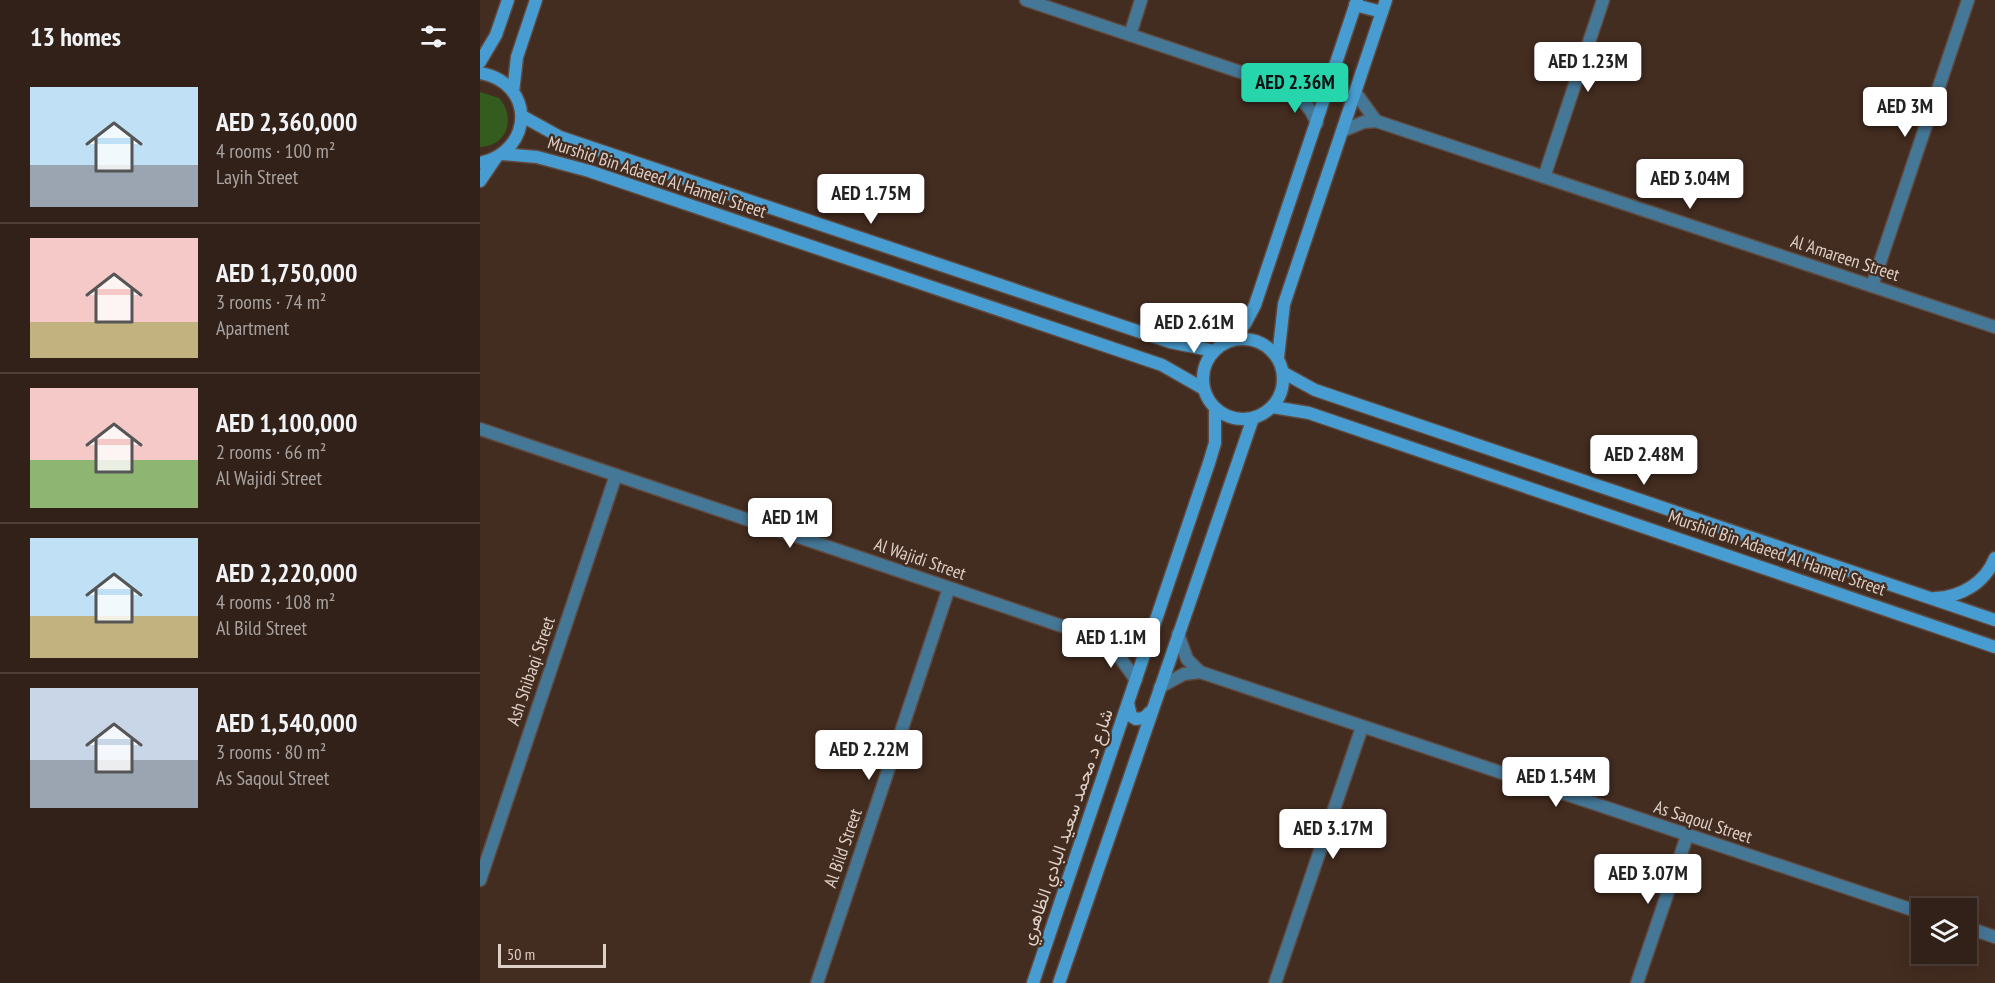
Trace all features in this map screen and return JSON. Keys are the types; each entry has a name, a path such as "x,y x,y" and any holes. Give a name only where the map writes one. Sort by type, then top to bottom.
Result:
{"street":[{"path":"480,62 496,35 508,0"},
{"path":"480,181 517,137 522,116 513,92 517,57 536,0"},
{"path":"1026,0 1294,90 1311,111 1317,123"},
{"path":"1130,35 1141,0"},
{"path":"1544,177 1603,0"},
{"path":"1872,286 1968,0"},
{"path":"1231,340 1254,339 1265,344 1278,357 1284,373 1282,391 1273,407 1253,418 1240,419 1215,408 1204,389 1203,376 1206,362 1214,351 1231,340 1245,324 1256,305 1356,3 1384,6 1284,304 1278,357"},
{"path":"480,73 498,79 513,92"},
{"path":"1294,90 1330,80"},
{"path":"1355,92 1376,121"},
{"name":"Murshid Bin Adaeed Al Hameli Street","path":"522,116 560,137 1170,342 1214,351"},
{"path":"1342,131 1364,122 1376,121"},
{"name":"Al 'Amareen Street","path":"1376,121 1995,327"},
{"path":"480,163 499,157"},
{"name":"Murshid Bin Adaeed Al Hameli Street","path":"499,157 548,159 589,171 1162,365 1204,389"},
{"name":"Murshid Bin Adaeed Al Hameli Street","path":"1284,373 1315,390 1995,620"},
{"name":"Murshid Bin Adaeed Al Hameli Street","path":"1273,407 1309,413 1995,646"},
{"name":"شارع د. محمد سعيد البادي الظاهري","path":"1033,983 1215,443 1215,408"},
{"path":"1059,983 1150,712 1253,418"},
{"name":"Al Wajidi Street","path":"480,429 1109,642"},
{"name":"Ash Shibaqi Street","path":"480,880 616,475"},
{"path":"1929,598 1948,597 1965,591 1981,580 1995,558"},
{"name":"Al Bild Street","path":"817,983 949,588"},
{"path":"1136,680 1109,642 1154,626"},
{"path":"1178,634 1187,659 1200,672"},
{"path":"1160,687 1184,674 1200,672"},
{"name":"As Saqoul Street","path":"1200,672 1911,909"},
{"path":"1128,703 1131,716 1136,719 1144,718 1150,712"},
{"path":"1275,983 1362,727"},
{"path":"1637,983 1687,836"},
{"path":"1977,931 1995,937"}],"green space":[{"path":"480,92 499,98 507,114 508,122 503,136 497,142 480,147"}]}
